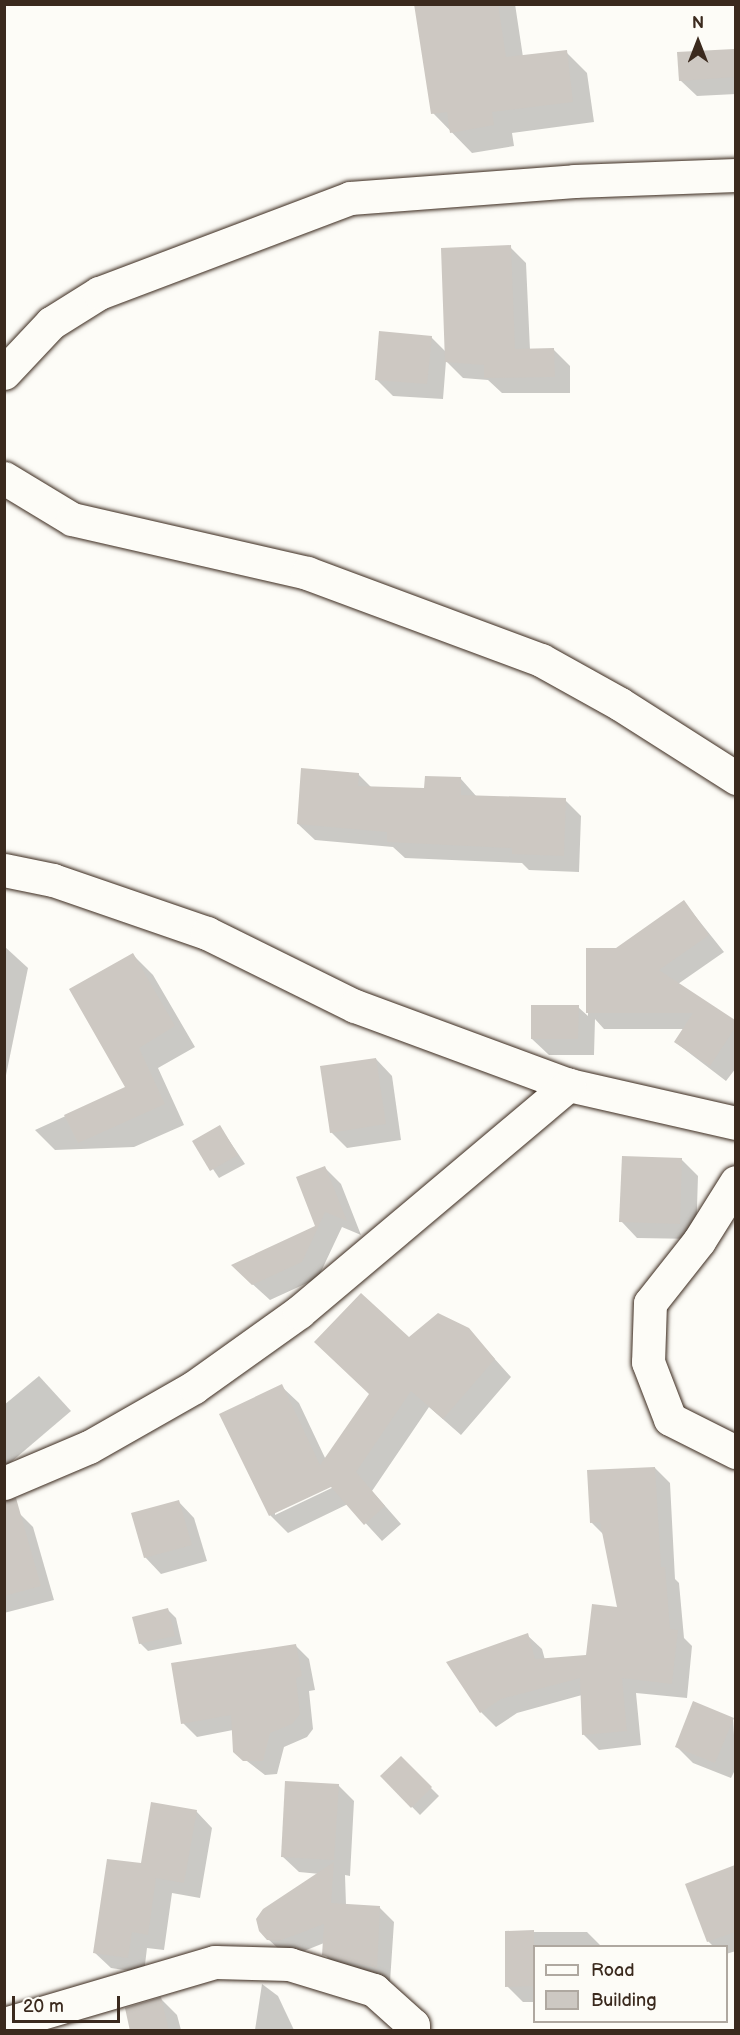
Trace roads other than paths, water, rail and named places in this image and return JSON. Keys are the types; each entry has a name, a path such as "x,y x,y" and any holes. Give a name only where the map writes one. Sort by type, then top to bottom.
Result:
{"street":[{"path":"4,373 51,323 99,293 350,198 574,181 735,175"},
{"path":"4,478 72,519 307,573 541,660 620,704 735,778"},
{"path":"4,870 53,880 207,933 355,1006 568,1085 735,1123"},
{"path":"4,1483 88,1447 194,1387 299,1312 568,1085"},
{"path":"735,1182 699,1240 650,1303 648,1362 670,1419 735,1452"},
{"path":"4,2024 215,1962 289,1964 374,1990 415,2029"}]}
